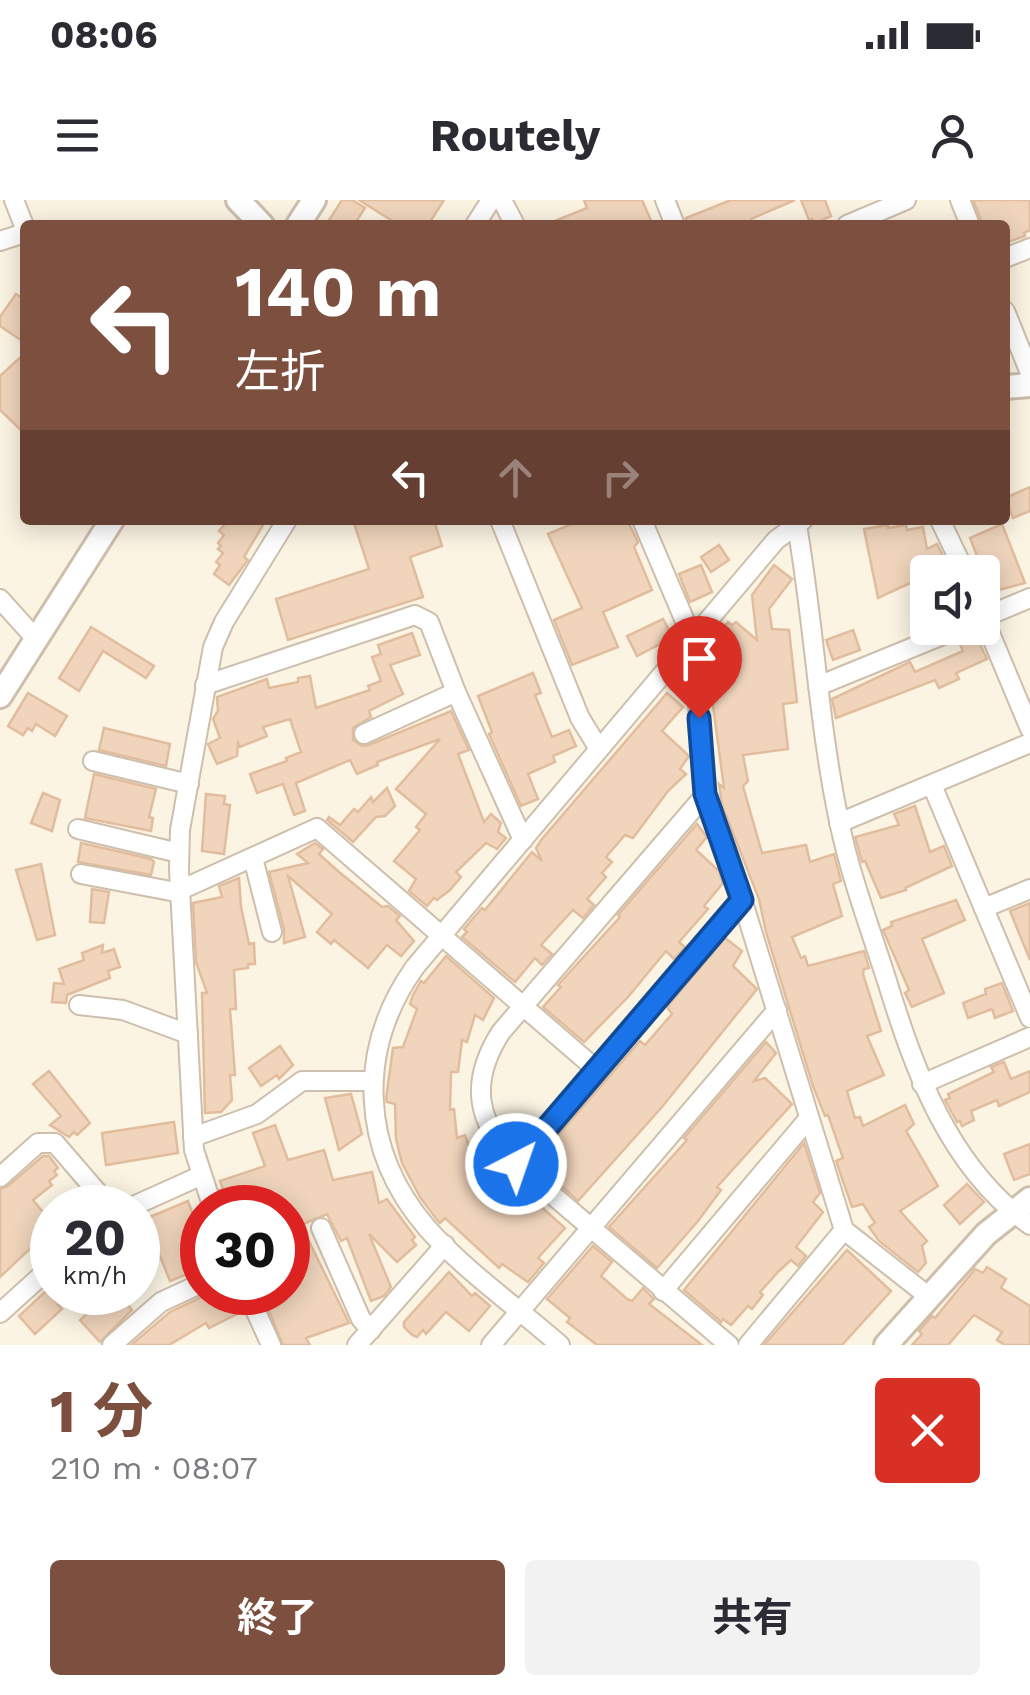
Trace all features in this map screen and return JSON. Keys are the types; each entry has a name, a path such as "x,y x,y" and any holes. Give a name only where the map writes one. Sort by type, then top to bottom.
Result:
{"street":[{"path":"238,200 257,220"},
{"path":"859,220 906,200"},
{"path":"1010,323 1030,373"},
{"path":"0,696 109,525"},
{"path":"203,1185 193,1137 179,853 205,685 218,634 284,525"},
{"path":"502,525 580,718 599,749"},
{"path":"644,525 692,640 705,794 742,900 844,1230 928,1296"},
{"path":"560,1345 445,1246 406,1201 387,1166 375,1118 373,1081 380,1032 402,985 443,934 776,540 793,525"},
{"path":"798,525 839,823 904,1041 951,1140 1024,1212 986,1234 886,1345"},
{"path":"942,525 956,555"},
{"path":"1000,609 1030,598"},
{"path":"0,600 36,639"},
{"path":"205,685 415,615 429,622 523,840"},
{"path":"818,686 918,645"},
{"path":"995,645 1030,729"},
{"path":"364,734 456,692"},
{"path":"839,823 1030,744"},
{"path":"93,761 189,784"},
{"path":"932,785 1030,1018"},
{"path":"705,794 523,1006 488,1055 479,1092 494,1138 516,1164 729,1345"},
{"path":"81,874 180,892 317,828 597,1070"},
{"path":"78,830 179,853"},
{"path":"252,858 272,932"},
{"path":"984,908 1030,889"},
{"path":"516,1164 742,900"},
{"path":"78,1005 123,1010 188,1034"},
{"path":"491,1345 777,1010"},
{"path":"922,1084 1030,1036"},
{"path":"193,1137 257,1114 302,1081 373,1081"},
{"path":"662,1291 810,1118"},
{"path":"0,1177 38,1142 55,1143 91,1185"},
{"path":"160,1194 200,1176"},
{"path":"321,1228 358,1314 370,1330"},
{"path":"748,1345 844,1230"},
{"path":"357,1345 445,1246"},
{"path":"0,1313 30,1286"},
{"path":"112,1345 161,1302 180,1293"},
{"path":"257,1315 271,1345"}],"building":[{"path":"342,200 352,200 365,208 357,220 329,220"},
{"path":"359,200 444,200 431,220 391,220"},
{"path":"584,200 642,200 651,220 557,220 587,208"},
{"path":"731,200 795,200 752,220 686,218"},
{"path":"801,200 825,200 831,216 809,220"},
{"path":"973,200 1030,200 1030,230 1025,236 1010,241 1010,220 981,220"},
{"path":"16,294 20,297 20,340 0,326 0,317"},
{"path":"20,358 20,429 0,410 0,376"},
{"path":"1030,487 1030,511 1013,518 1010,496"},
{"path":"224,525 263,525 244,557 248,560 229,585 214,574 223,553 218,543 224,535 219,531"},
{"path":"355,525 436,525 442,546 410,557 423,597 288,640 276,599 369,569"},
{"path":"569,525 630,525 652,590 603,612 618,647 572,665 554,620 582,608 548,534"},
{"path":"888,525 906,525 907,530 923,527 927,549 937,544 942,555 910,555 910,583 878,598 864,529"},
{"path":"1002,525 1025,583 1000,590 1000,555 977,555 970,538"},
{"path":"719,545 729,560 711,572 701,557"},
{"path":"701,565 712,592 690,602 679,574"},
{"path":"774,565 792,579 769,609 772,629 789,630 797,702 783,704 788,749 743,755 748,781 743,786 762,853 806,845 810,862 834,854 841,881 833,884 842,916 792,937 808,966 864,951 869,968 863,974 881,1031 867,1036 884,1075 847,1091 855,1118 860,1117 863,1126 905,1105 914,1124 906,1131 938,1186 900,1211 927,1241 922,1246 926,1263 918,1272 879,1241 869,1227 875,1223 863,1204 852,1207 836,1161 843,1158 813,1086 759,899 722,805 719,784 724,788 708,668 727,665 709,645 728,622 736,622 757,640 752,595"},
{"path":"663,619 671,634 664,637 666,641 637,656 627,636"},
{"path":"91,627 154,666 146,678 103,651 79,691 59,678"},
{"path":"853,630 860,650 833,660 826,640"},
{"path":"412,633 420,655 390,665 403,694 369,711 371,717 353,728 353,740 362,746 369,745 451,711 469,750 458,754 484,822 491,814 501,823 498,832 506,838 497,849 486,843 456,872 461,877 450,890 427,906 409,891 416,879 394,861 420,830 416,827 426,814 396,789 440,739 377,762 378,765 357,774 350,760 296,783 305,811 294,815 283,784 257,793 250,774 301,752 290,719 263,727 267,736 240,747 238,743 237,756 217,764 208,744 220,738 213,719 218,711 217,697 267,679 269,688 310,676 316,708 370,690 368,686 381,681 372,657 381,654 378,645"},
{"path":"960,645 980,645 987,659 956,673 959,679 939,688 935,680 836,718 832,699 910,662 915,672 963,651"},
{"path":"533,673 541,693 535,695 552,737 569,730 576,746 553,756 555,762 528,774 538,799 521,806 489,734 492,732 478,696"},
{"path":"28,693 67,716 55,736 36,724 23,735 8,726"},
{"path":"667,693 683,707 662,731 689,756 680,769 686,774 668,791 633,838 625,835 606,857 612,862 602,873 606,877 587,899 594,905 583,918 573,910 541,945 552,954 542,965 535,958 515,982 462,937 467,932 464,929 482,908 485,910 532,852 542,861 536,848 542,839"},
{"path":"104,728 170,744 166,766 99,750"},
{"path":"94,774 156,789 149,817 153,818 151,831 85,818"},
{"path":"387,788 395,806 385,816 376,817 353,842 327,820 329,817 340,825 354,809 358,812 371,797 373,802"},
{"path":"43,793 60,800 52,831 31,823"},
{"path":"206,794 225,796 224,804 230,805 224,854 202,851"},
{"path":"915,806 930,852 944,846 952,866 881,898 865,861 862,862 855,837 899,825 894,814"},
{"path":"697,824 707,837 696,850 719,871 723,883 704,906 708,909 679,942 685,947 674,959 666,951 584,1042 543,1007"},
{"path":"81,843 151,859 151,875 78,862"},
{"path":"315,843 323,849 319,854 339,872 382,907 388,906 400,916 396,920 414,941 401,956 387,945 368,968 334,940 331,944 317,932 332,914 288,876 305,937 284,943 269,872 308,863 297,854"},
{"path":"41,864 55,935 37,940 16,870"},
{"path":"239,878 241,907 249,944 254,943 255,964 234,970 236,1009 230,1009 235,1075 230,1075 232,1100 221,1112 205,1113 202,993 207,993 196,962 193,903 222,897 219,886"},
{"path":"92,889 109,892 104,923 90,922"},
{"path":"956,900 965,920 922,939 944,993 912,1007 905,993 909,990 883,930 892,926 891,922"},
{"path":"1030,903 1030,960 1010,911"},
{"path":"725,938 742,951 733,966 757,989 662,1107 578,1201 535,1162 640,1041 645,1045 672,1014 667,1007"},
{"path":"103,945 102,953 114,949 120,967 108,971 110,978 67,995 66,1003 52,1002 54,983 64,984 59,969 84,960 82,953"},
{"path":"446,956 494,998 483,1020 475,1015 467,1042 462,1040 458,1072 451,1072 450,1110 454,1109 457,1138 465,1135 476,1164 481,1161 497,1184 500,1180 523,1200 528,1195 565,1228 538,1258 544,1263 528,1282 502,1264 499,1268 445,1218 440,1223 402,1163 396,1139 395,1104 386,1099 393,1048 403,1047 417,1009 410,1004 421,981 424,983"},
{"path":"1002,983 1013,1011 995,1018 992,1009 968,1018 963,1003"},
{"path":"766,1042 776,1053 754,1081 765,1078 792,1104 717,1187 721,1190 657,1268 609,1227 687,1140 684,1138"},
{"path":"280,1046 293,1065 279,1079 277,1075 261,1086 249,1068"},
{"path":"1004,1062 1011,1079 1030,1071 1030,1092 999,1106 997,1100 971,1111 974,1120 962,1126 945,1100 950,1098 948,1094 994,1072 991,1067"},
{"path":"49,1071 90,1123 77,1135 74,1132 69,1137 50,1125 61,1116 33,1084"},
{"path":"351,1094 362,1134 339,1150 325,1098"},
{"path":"174,1122 178,1153 106,1165 102,1133"},
{"path":"275,1125 288,1160 324,1150 333,1180 372,1172 379,1203 387,1199 415,1237 412,1240 416,1245 397,1262 369,1234 391,1287 384,1296 371,1301 347,1238 341,1241 327,1214 310,1221 310,1185 222,1185 220,1181 265,1166 253,1133"},
{"path":"804,1143 820,1193 813,1202 823,1212 796,1247 806,1256 798,1266 791,1260 779,1271 760,1292 763,1295 752,1309 748,1306 731,1325 723,1319 721,1322 684,1290"},
{"path":"1030,1144 1030,1174 1014,1180 1004,1154"},
{"path":"43,1156 49,1156 58,1168 54,1171 57,1175 49,1181 52,1185 30,1185 30,1249 0,1277 0,1189"},
{"path":"967,1184 984,1202 960,1224 944,1205"},
{"path":"180,1204 180,1277 170,1281 160,1256 160,1213"},
{"path":"310,1243 349,1323 306,1338 310,1345 283,1345 271,1315 310,1315"},
{"path":"593,1246 612,1262 601,1276 632,1301 643,1288 654,1299 649,1304 702,1345 597,1345 567,1322 570,1318 547,1299"},
{"path":"847,1250 891,1291 842,1345 764,1345"},
{"path":"987,1267 1006,1279 1001,1288 1030,1306 1030,1345 1005,1345 997,1340 1002,1332 974,1315 948,1345 912,1345 922,1334 919,1331 932,1316 935,1318 975,1269 983,1273"},
{"path":"449,1272 472,1296 475,1293 490,1306 469,1331 446,1312 426,1334 423,1330 417,1337 412,1335 404,1322"},
{"path":"30,1306 30,1315 56,1315 35,1334 19,1316"},
{"path":"180,1307 180,1315 235,1315 209,1328 206,1323 169,1345 131,1345"},
{"path":"86,1315 127,1315 100,1342 80,1320"}],"route":[{"path":"516,1164 742,900 705,794 699,718"}]}
